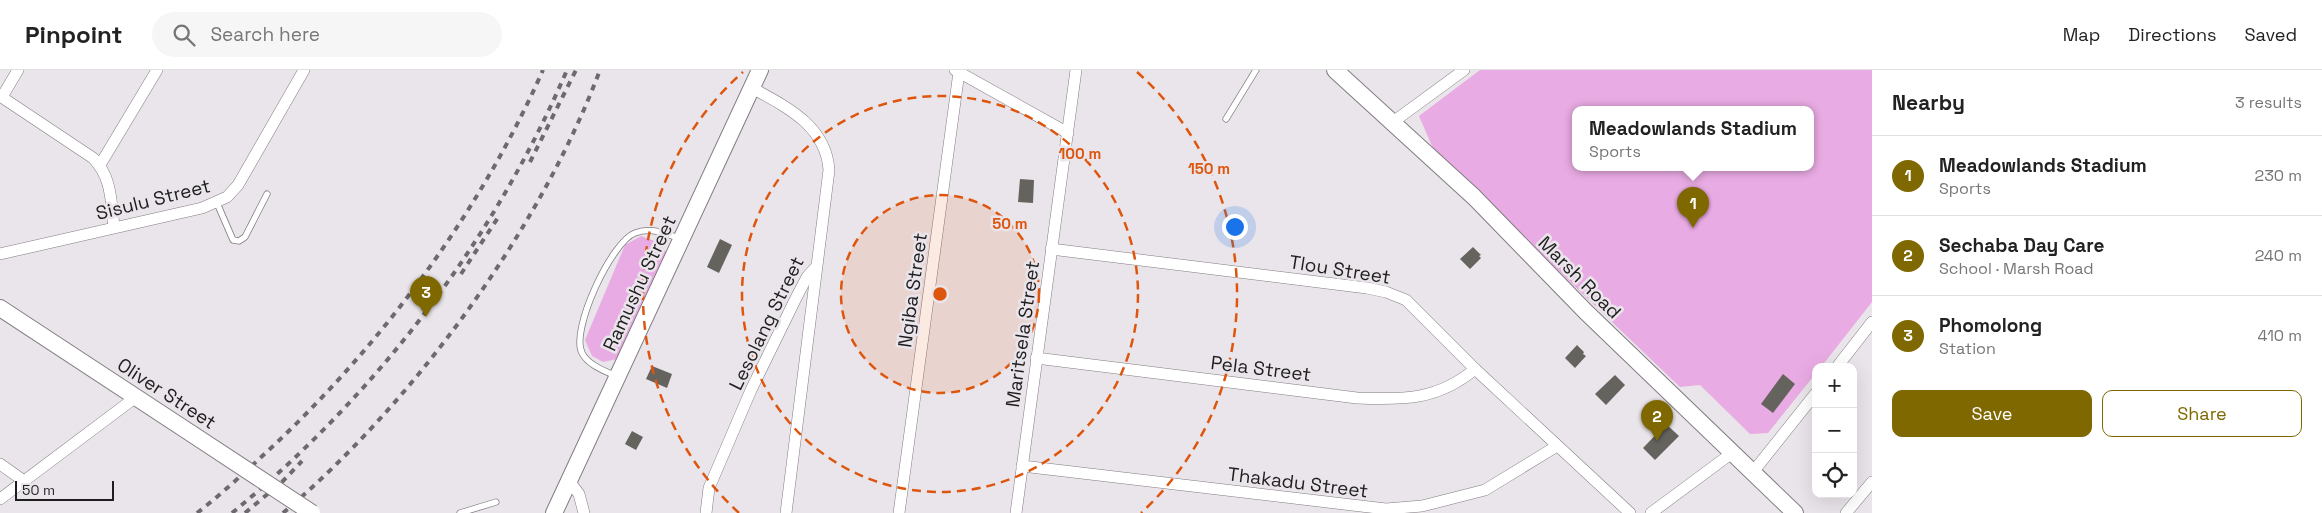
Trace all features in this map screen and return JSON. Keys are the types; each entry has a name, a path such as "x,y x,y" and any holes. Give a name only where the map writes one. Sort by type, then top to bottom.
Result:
{"street":[{"path":"18,70 1,96 100,165 107,175 114,227"},
{"path":"100,165 158,70"},
{"name":"Sisulu Street","path":"0,254 217,203 226,198 238,185 304,70"},
{"name":"Ramushu Street","path":"554,513 616,376 760,70"},
{"name":"Maritsela Street","path":"1016,513 1076,70"},
{"name":"Marsh Road","path":"1335,70 1474,197 1586,312 1795,513"},
{"path":"1393,122 1464,70"},
{"path":"957,71 1068,133"},
{"name":"Ngiba Street","path":"899,513 957,71"},
{"name":"Lesolang Street","path":"706,513 709,488 751,390 807,277 816,267 830,170 827,151 818,134 808,124 778,102 752,88"},
{"name":"Tlou Street","path":"1051,250 1386,292 1406,300 1557,446 1630,513"},
{"path":"786,513 816,267"},
{"name":"Oliver Street","path":"0,308 312,513"},
{"path":"1840,363 1872,322"},
{"name":"Pela Street","path":"1036,358 1357,398 1385,399 1442,391 1458,383 1475,368"},
{"path":"0,499 136,397"},
{"path":"1753,472 1812,398"},
{"name":"Thakadu Street","path":"1022,466 1386,509 1422,506 1486,490 1557,446"},
{"path":"1651,513 1732,453"},
{"path":"0,464 24,481"},
{"path":"569,481 579,494 584,513"},
{"path":"1846,513 1872,482"}],"lane":[{"path":"1226,119 1256,70"},
{"path":"217,203 233,240 239,241 245,237 267,194"},
{"path":"616,376 600,369 587,360 580,346 582,322 607,263 625,239 634,233 646,230 682,239"},
{"path":"460,513 496,502"}],"shaded area":[{"path":"1480,70 1872,70 1872,302 1824,363 1812,363 1812,378 1768,433 1750,434 1700,385 1680,387 1435,153 1419,116"},
{"path":"641,236 657,242 666,252 617,359 603,362 592,356 585,340 625,245"}],"building":[{"path":"1020,179 1034,180 1033,203 1018,202"},
{"path":"720,239 732,245 719,273 707,267"},
{"path":"1473,247 1481,255 1479,256 1481,258 1470,269 1460,259"},
{"path":"1577,345 1586,356 1575,368 1565,358"},
{"path":"652,366 672,374 667,388 646,379"},
{"path":"1783,374 1795,384 1773,413 1761,404"},
{"path":"1615,375 1625,385 1606,405 1595,394"},
{"path":"1666,424 1679,436 1655,460 1643,448"},
{"path":"632,431 643,437 636,450 625,444"}],"railway":[{"path":"197,513 244,473 313,407 390,319 426,272 490,174 518,123 543,70"},
{"path":"232,513 285,467 335,418 382,366 426,311 467,254 504,195 537,134 567,70"},
{"path":"530,162 576,70"},
{"path":"283,513 331,469 379,420 425,367 468,310 508,251 543,191 574,130 600,70"},
{"path":"461,274 499,216"},
{"path":"245,513 282,482 302,461"}],"place":[{"name":"Meadowlands Stadium","path":"1693,228"},
{"name":"Phomolong","path":"426,317"},
{"name":"Sechaba Day Care","path":"1657,441"}]}
